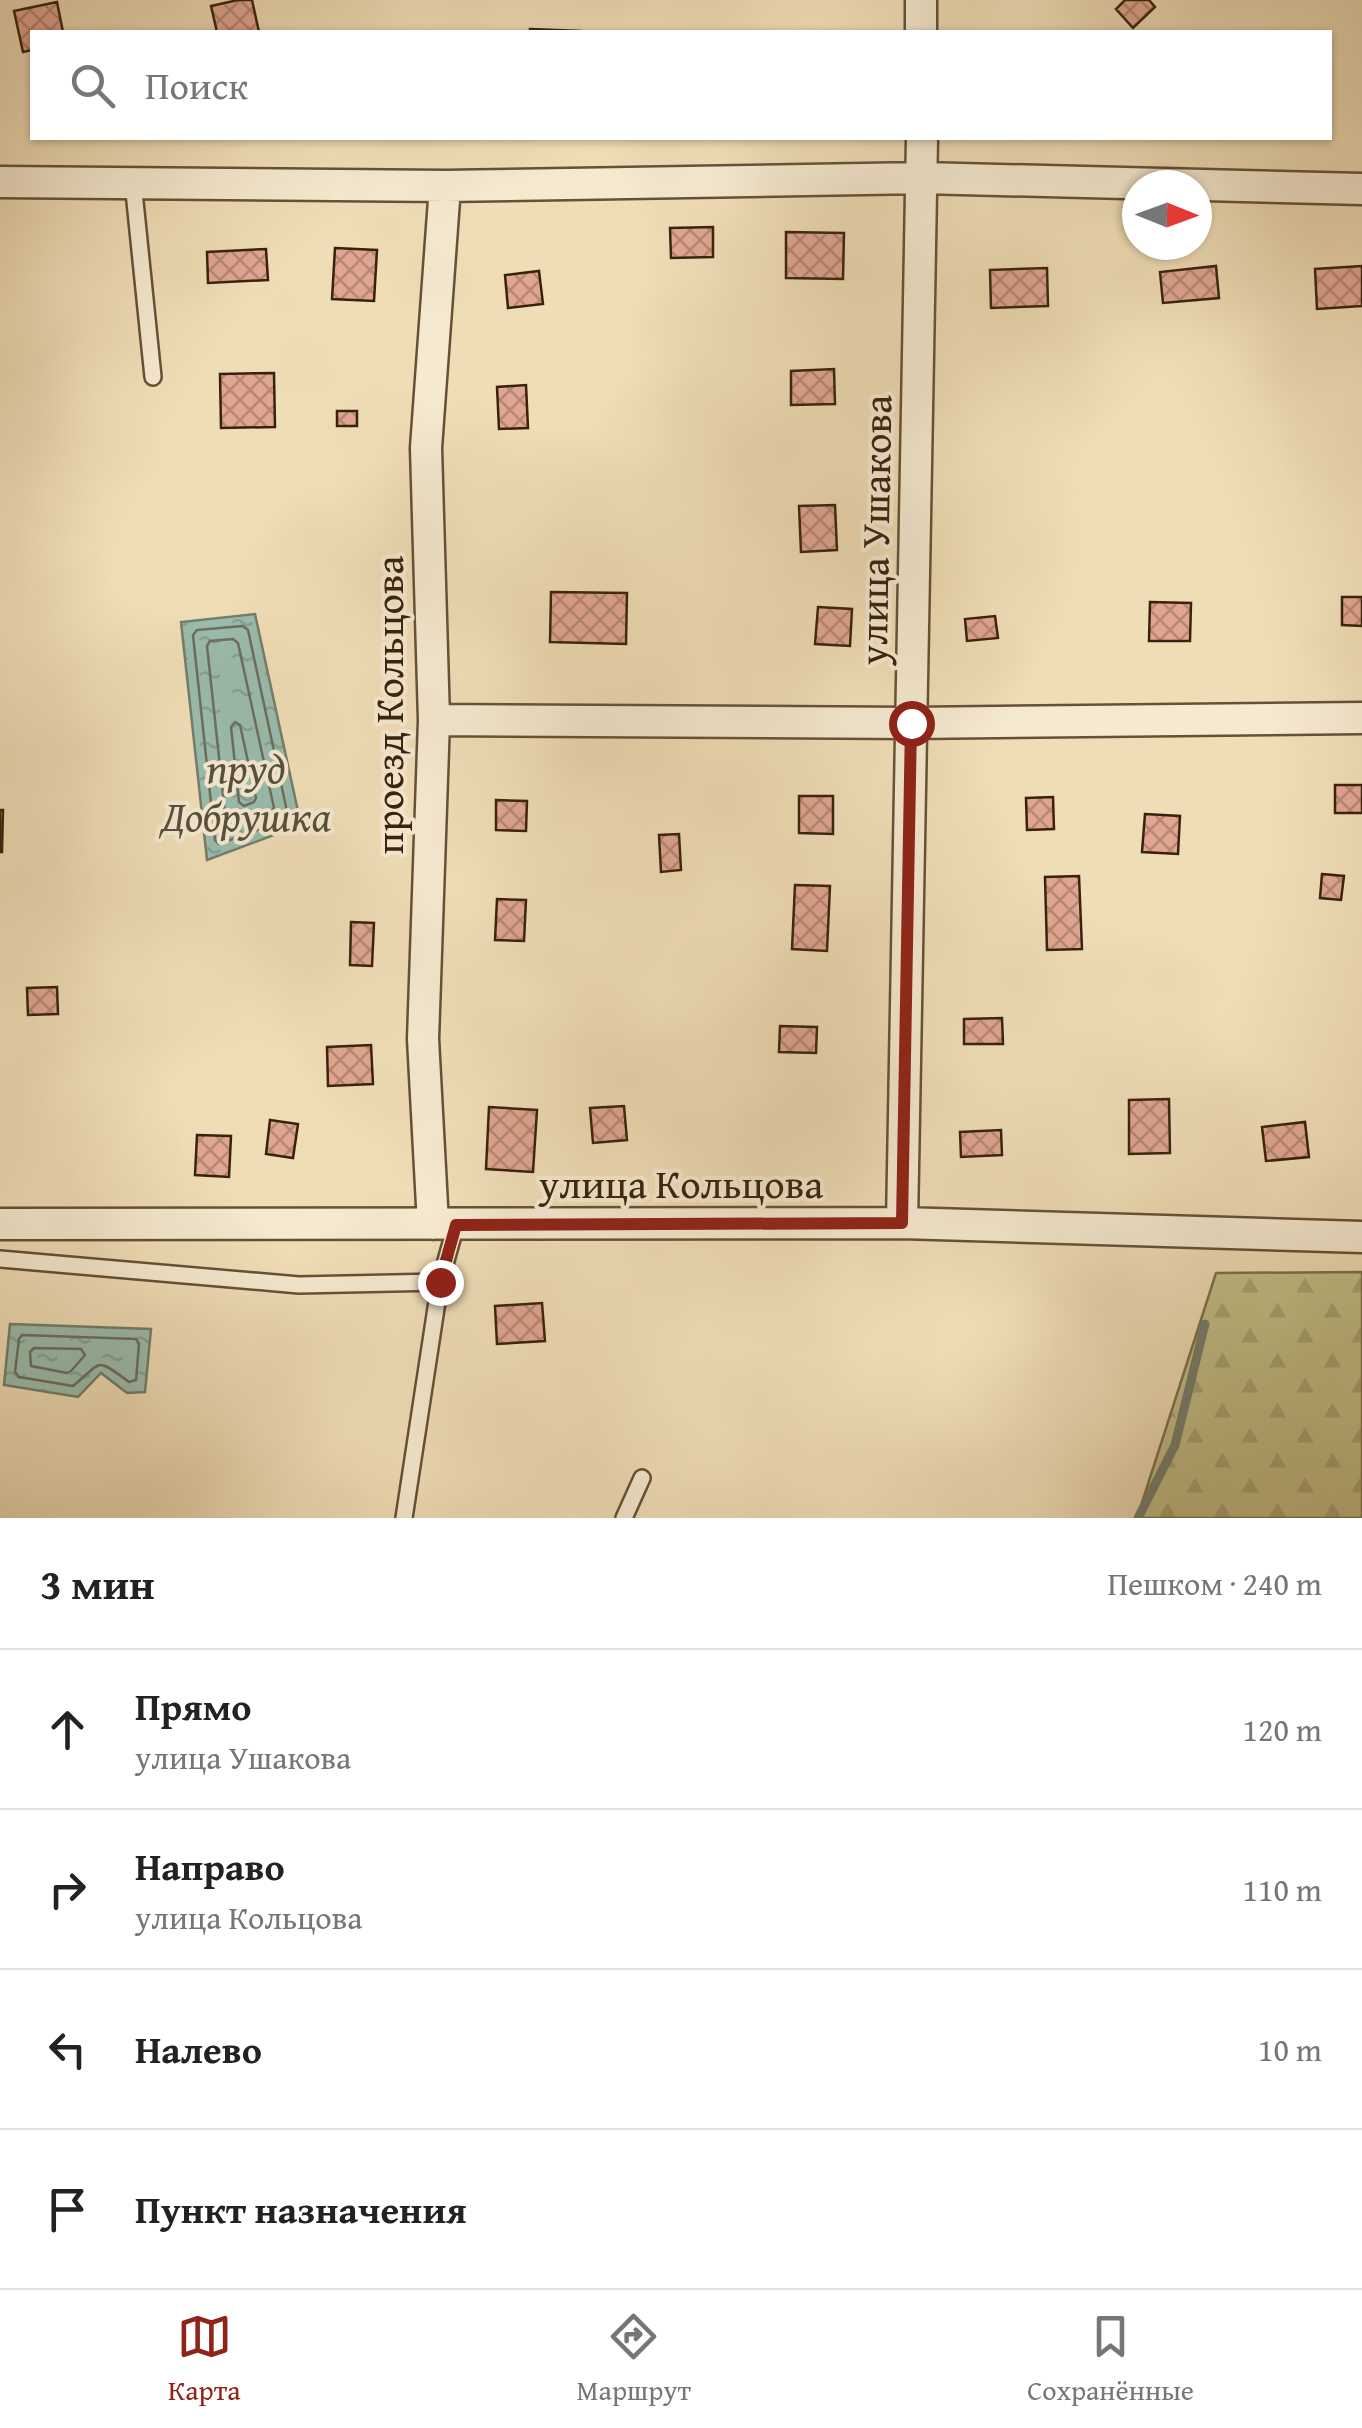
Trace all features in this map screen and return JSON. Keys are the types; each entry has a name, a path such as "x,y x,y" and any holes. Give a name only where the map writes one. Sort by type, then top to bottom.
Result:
{"street":[{"path":"920,0 921,30"},
{"name":"улица Ушакова","path":"902,1223 922,140"},
{"path":"0,182 444,186 922,178 1362,188"},
{"name":"проезд Кольцова","path":"444,186 426,448 434,720 423,1039 445,1225"},
{"path":"434,720 911,723 1362,718"},
{"name":"улица Кольцова","path":"0,1224 902,1223 1362,1237"}],"lane":[{"path":"132,182 153,377"},
{"path":"404,1518 445,1225"},
{"path":"0,1259 300,1285 440,1282"},
{"path":"624,1518 642,1478"}],"green space":[{"path":"1362,1272 1362,1518 1137,1518 1216,1273"}],"water":[{"name":"пруд Добрушка","path":"255,614 301,825 207,860 181,622"},
{"path":"10,1324 151,1329 145,1392 127,1393 101,1373 78,1397 4,1385"}],"building":[{"path":"252,0 259,30 217,30 211,6"},
{"path":"1125,0 1149,0 1155,7 1133,28 1116,9"},
{"path":"57,2 63,30 30,30 30,50 23,52 14,11"},
{"path":"713,227 713,257 671,258 670,228"},
{"path":"786,232 844,233 843,279 786,278"},
{"path":"335,248 377,250 374,301 332,299"},
{"path":"266,249 268,280 208,283 207,252"},
{"path":"1216,266 1219,298 1163,303 1160,272"},
{"path":"1362,266 1362,306 1317,309 1315,269"},
{"path":"1047,268 1048,306 991,308 990,270"},
{"path":"539,271 543,304 508,308 505,275"},
{"path":"834,369 835,404 791,405 791,371"},
{"path":"274,373 275,427 221,428 220,374"},
{"path":"526,385 528,428 499,429 497,387"},
{"path":"337,411 357,411 357,426 337,426"},
{"path":"835,505 837,550 801,552 799,506"},
{"path":"551,592 627,593 626,644 550,642"},
{"path":"1342,597 1362,597 1362,626 1342,625"},
{"path":"1150,602 1191,603 1190,641 1149,641"},
{"path":"818,607 852,609 850,646 815,644"},
{"path":"995,616 998,638 967,641 965,619"},
{"path":"1335,785 1362,785 1362,813 1335,813"},
{"path":"799,796 833,796 833,834 799,833"},
{"path":"1053,797 1054,829 1027,830 1026,798"},
{"path":"496,800 527,801 526,831 496,830"},
{"path":"3,810 2,852 0,852"},
{"path":"1145,814 1180,816 1178,854 1142,852"},
{"path":"679,834 681,870 661,872 659,835"},
{"path":"1322,874 1344,876 1341,900 1320,898"},
{"path":"1079,876 1082,949 1047,950 1045,877"},
{"path":"795,885 830,886 827,951 792,949"},
{"path":"497,899 526,900 524,941 495,940"},
{"path":"351,922 374,923 372,966 350,965"},
{"path":"57,987 58,1014 28,1015 27,988"},
{"path":"1002,1018 1003,1044 964,1044 964,1019"},
{"path":"780,1026 817,1027 816,1053 779,1052"},
{"path":"371,1045 373,1084 328,1086 327,1047"},
{"path":"1169,1099 1170,1153 1129,1154 1129,1100"},
{"path":"624,1106 627,1140 593,1143 590,1108"},
{"path":"489,1107 537,1110 533,1172 486,1169"},
{"path":"270,1120 298,1124 293,1158 266,1154"},
{"path":"1305,1122 1309,1157 1266,1161 1262,1127"},
{"path":"1001,1130 1002,1155 961,1157 960,1132"},
{"path":"197,1135 231,1136 229,1177 195,1175"},
{"path":"542,1303 545,1341 497,1344 495,1306"}],"waterway":[{"path":"1138,1518 1175,1445 1205,1324"}],"route":[{"path":"440,1282 456,1225 902,1223 911,723"}]}
